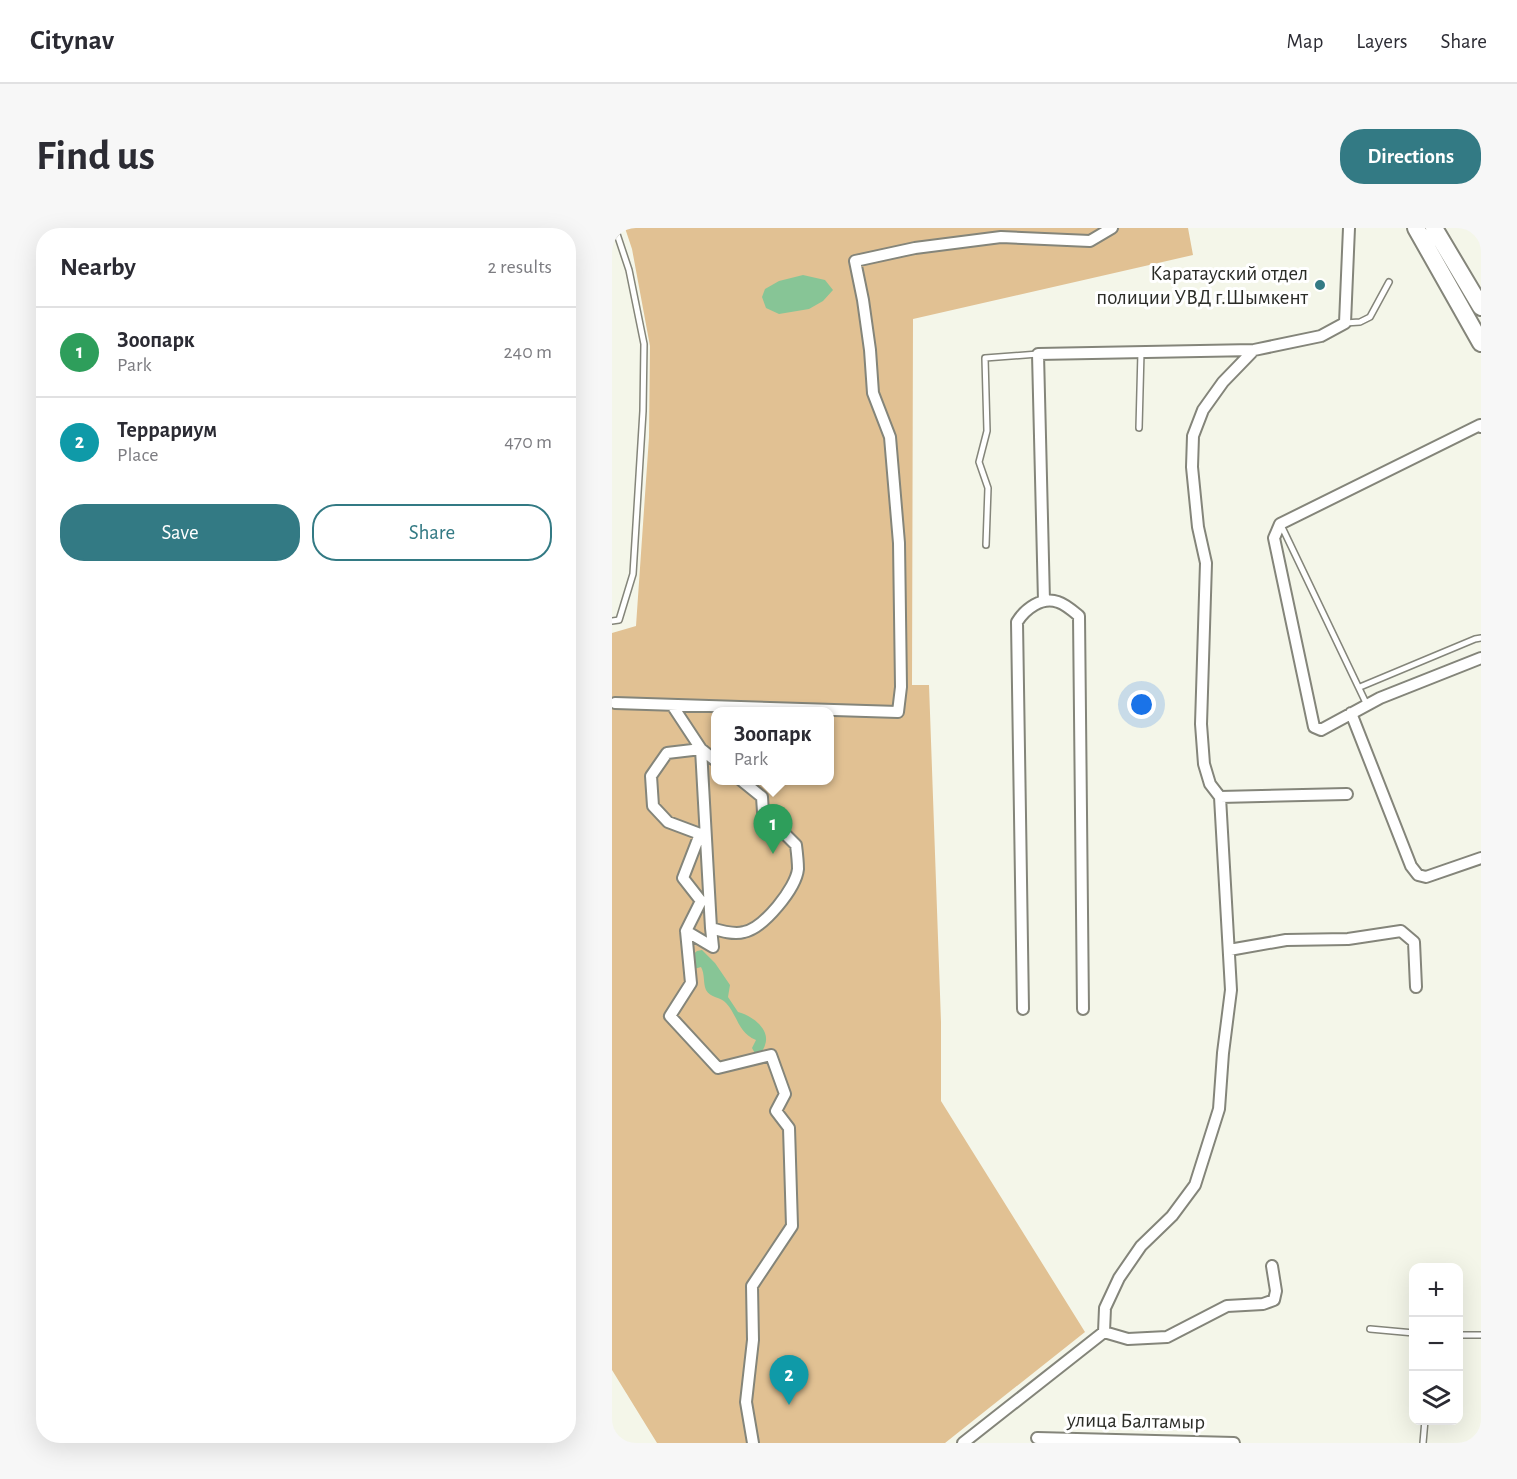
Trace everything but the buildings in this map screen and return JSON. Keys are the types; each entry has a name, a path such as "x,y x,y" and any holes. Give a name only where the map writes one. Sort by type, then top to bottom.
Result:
{"main road":[{"path":"1416,228 1481,343"},
{"path":"1434,228 1481,307"}],"street":[{"path":"834,710 898,712 901,687 899,543 890,437 873,393 869,340 855,261 915,248 1001,237 1090,241 1112,228"},
{"path":"1044,601 1038,354 1254,350 1321,336 1345,323 1349,228"},
{"path":"963,1443 1104,1332 1105,1308 1119,1278 1141,1246 1172,1216 1195,1185 1219,1109 1222,1053 1231,990 1220,797 1210,784 1204,764 1201,724 1206,563 1198,526 1192,467 1193,436 1203,410 1223,382 1254,350"},
{"path":"1481,426 1280,524 1274,538 1314,727 1321,730 1380,698 1481,658"},
{"path":"1023,1009 1017,622 1023,612 1044,601 1059,602 1079,616 1083,1009"},
{"path":"615,703 737,707"},
{"path":"672,705 701,749 711,757"},
{"path":"1351,713 1411,866 1418,875 1426,877 1481,858"},
{"path":"686,931 712,948 701,749"},
{"path":"701,749 667,753 651,776 653,806 668,822 700,834 683,878 701,901 686,931 691,983 670,1016 718,1068 771,1055 785,1094 776,1111 789,1128 792,1226 752,1286 753,1340 746,1402 753,1443"},
{"path":"711,928 724,932 745,932 766,921 784,897 798,871 796,845 763,812 762,797 747,785"},
{"path":"1220,797 1347,794"},
{"path":"1229,950 1286,940 1348,939 1401,932 1414,942 1416,987"},
{"path":"1104,1332 1128,1339 1167,1337 1227,1306 1263,1304 1274,1300 1276,1291 1272,1266"},
{"name":"улица Балтамыр","path":"1037,1438 1234,1443"}],"lane":[{"path":"612,621 619,620 633,574 643,411 644,344 629,270 615,228"},
{"path":"1345,323 1360,322 1370,317 1389,282"},
{"path":"1139,428 1141,352"},
{"path":"986,545 988,488 979,462 987,431 985,358 1038,354"},
{"path":"1280,524 1367,705"},
{"path":"1360,687 1481,638"},
{"path":"1370,1329 1409,1333"},
{"path":"1463,1335 1481,1335"},
{"path":"1423,1443 1425,1425"}],"shaded area":[{"path":"625,228 1188,228 1193,255 913,319 912,685 929,685 941,1022 941,1101 1085,1332 945,1443 657,1443 612,1370 612,633 636,626 649,437 650,346 632,249"},
{"path":"803,275 825,280 833,290 823,301 809,309 779,314 766,308 762,297 765,289 779,281"},
{"path":"702,950 715,963 730,985 728,997 738,1012 749,1016 763,1028 765,1045 757,1057 752,1048 756,1040 745,1033 726,1003 708,993 701,967 694,969 689,958"}],"place":[{"name":"Каратауский отдел полиции УВД г.Шымкент","path":"1320,285"},
{"name":"Зоопарк","path":"773,854"},
{"name":"Террариум","path":"789,1405"}]}
